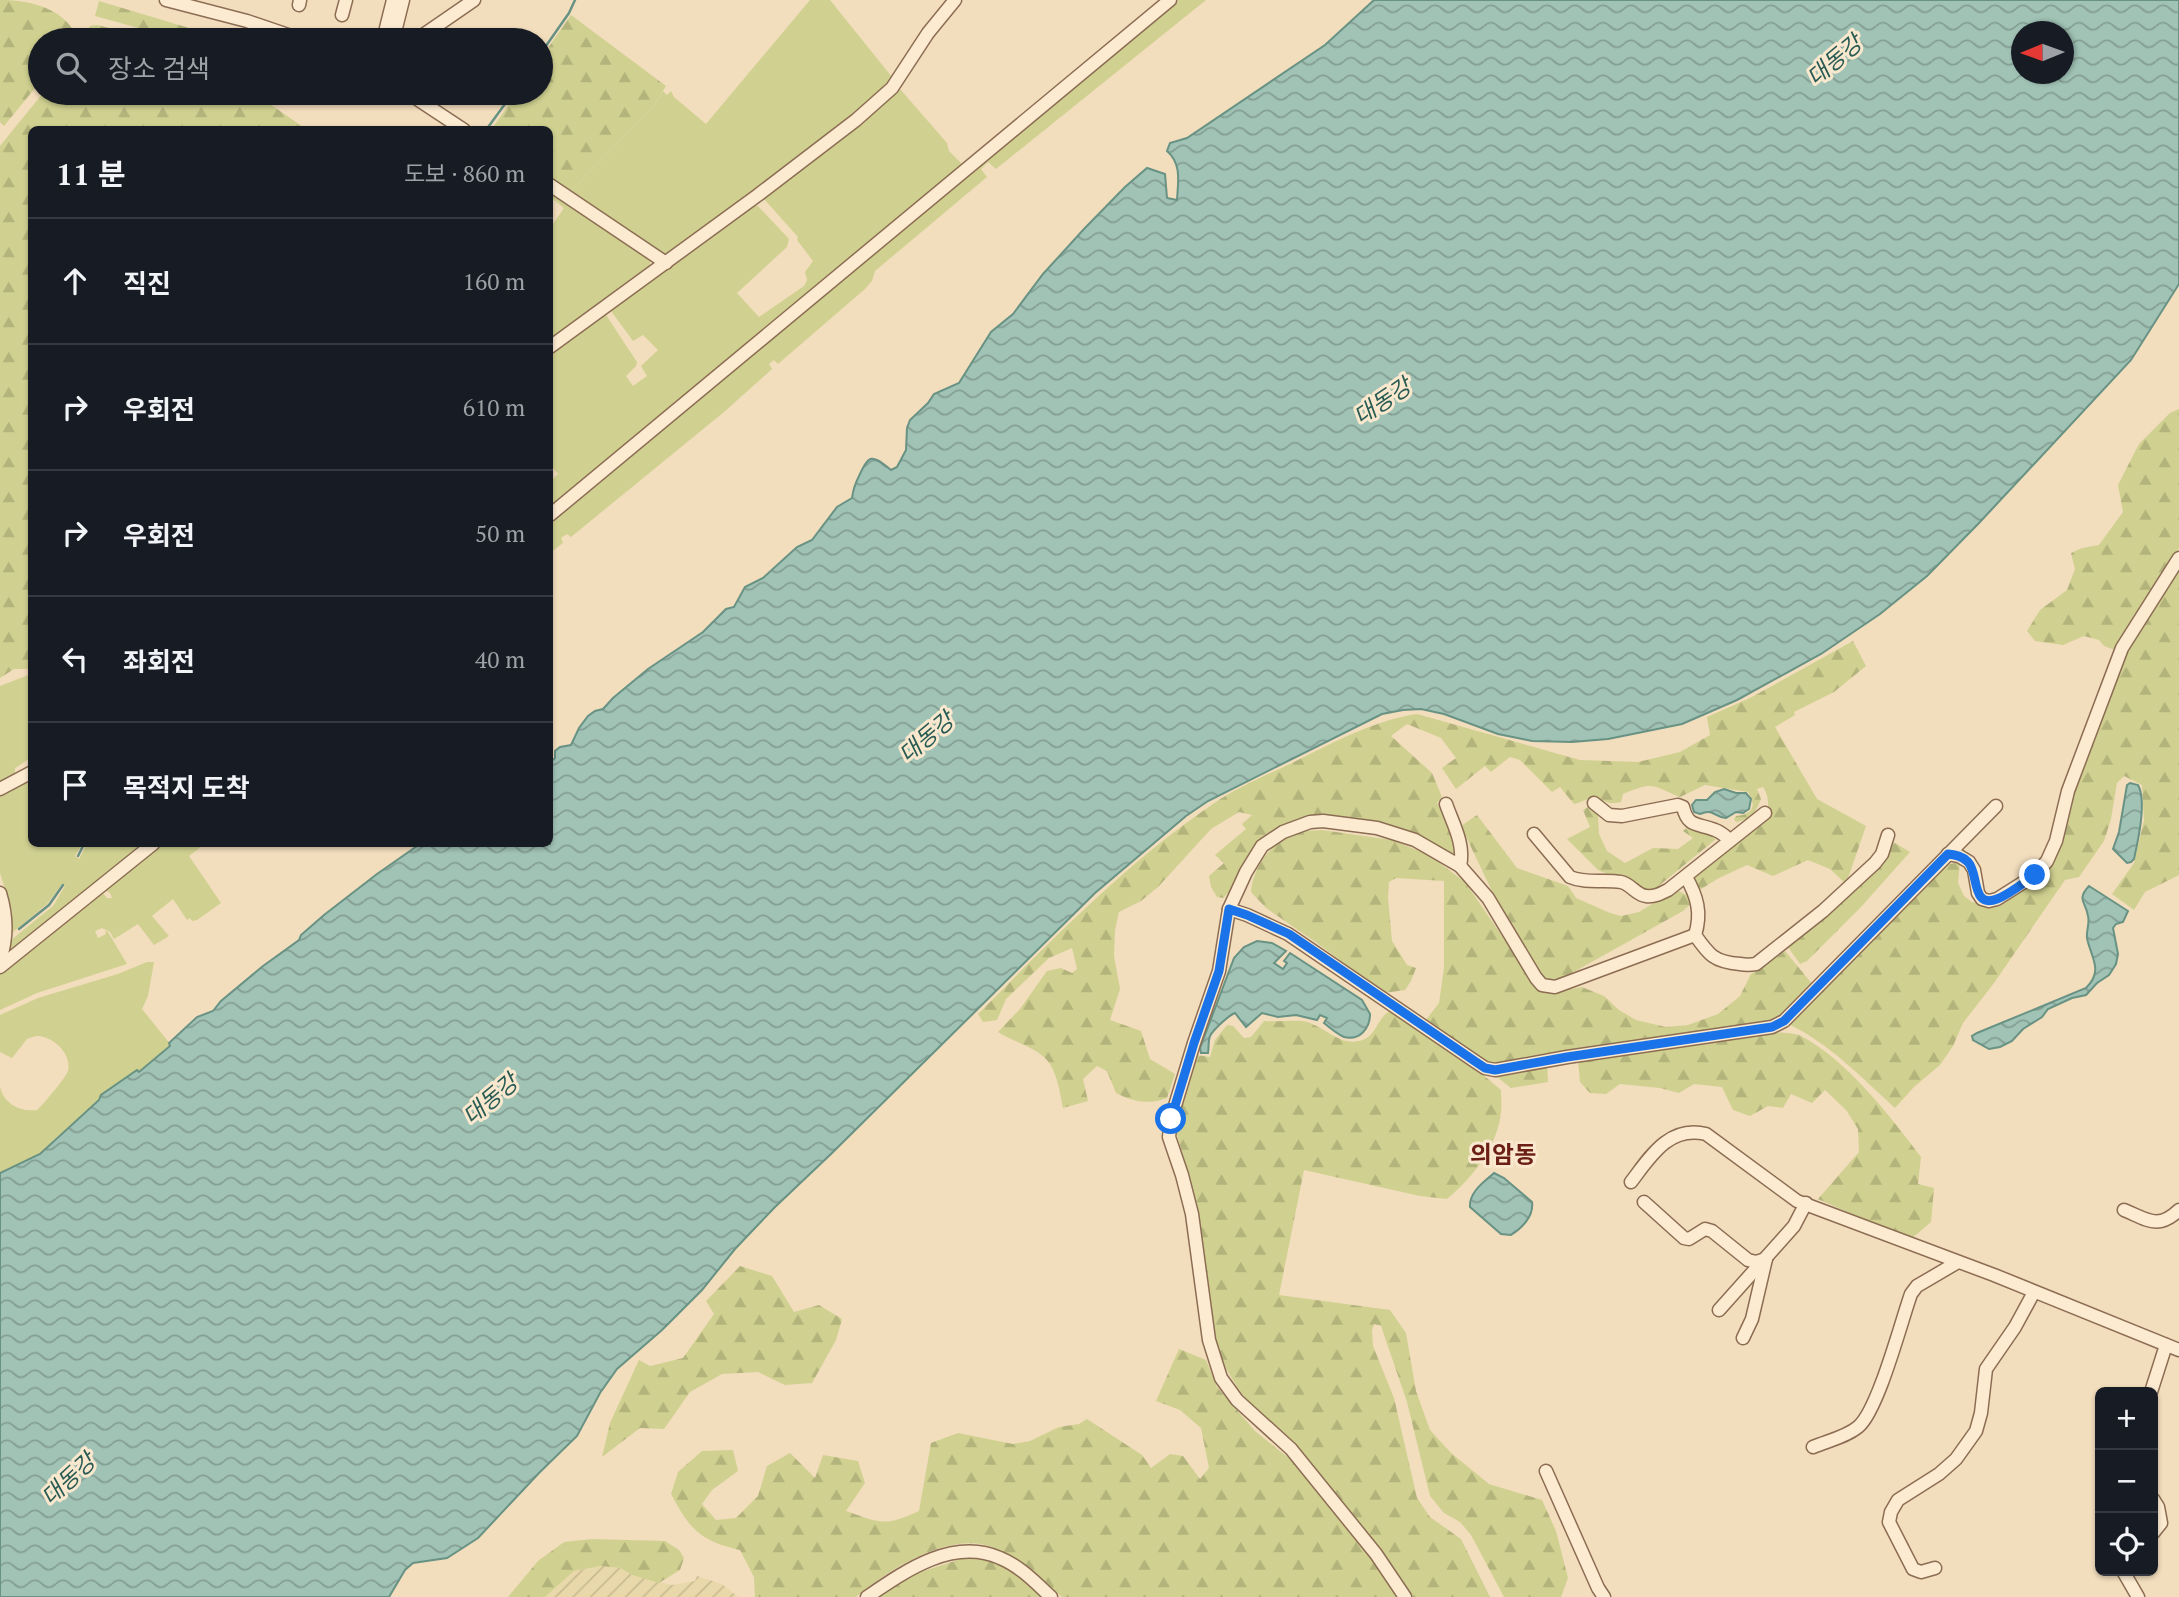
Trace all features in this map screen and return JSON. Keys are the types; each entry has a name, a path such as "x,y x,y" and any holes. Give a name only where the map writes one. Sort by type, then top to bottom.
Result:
{"street":[{"path":"169,0 268,28"},
{"path":"342,15 345,0"},
{"path":"386,28 393,0"},
{"path":"396,28 403,0"},
{"path":"433,28 474,0"},
{"path":"553,345 845,128 892,88 928,33 955,0"},
{"path":"553,513 1170,0"},
{"path":"426,105 458,126"},
{"path":"553,187 666,263"},
{"path":"1948,854 1969,862 1974,870 1978,893 1982,899 1989,901 1997,899 2035,875 2047,861 2056,841 2068,792 2122,648 2179,558"},
{"path":"0,789 28,774"},
{"path":"1594,803 1609,815 1622,816 1678,805 1683,807 1685,817 1692,823 1719,832 1730,840"},
{"path":"1446,804 1460,842 1461,866"},
{"path":"1229,909 1289,934 1485,1068 1495,1070 1772,1027 1784,1021 1996,806"},
{"path":"1534,834 1574,879 1621,882 1649,897 1668,890 1686,877 1765,813"},
{"path":"1405,1597 1376,1555 1291,1449 1237,1400 1220,1378 1209,1340 1192,1214 1169,1137 1178,1094 1219,971 1229,909 1246,872 1262,846 1283,832 1310,822 1341,822 1392,832 1415,840 1461,866 1488,898 1536,978 1548,987 1555,987 1695,935"},
{"path":"1695,935 1714,958 1725,963 1756,964 1823,911 1875,863 1882,853 1888,835"},
{"path":"0,967 149,847"},
{"path":"1686,877 1697,895 1699,908 1695,935"},
{"path":"0,893 6,924 5,943 0,960"},
{"path":"1630,1182 1658,1147 1679,1134 1694,1131 1706,1134 1785,1194 2179,1350"},
{"path":"1643,1202 1684,1238 1689,1239 1704,1229 1712,1231 1748,1260 1756,1262 1766,1259"},
{"path":"1719,1310 1794,1226 1806,1203"},
{"path":"2124,1210 2156,1223 2168,1220 2179,1210"},
{"path":"1743,1338 1752,1319 1766,1259"},
{"path":"1813,1447 1850,1432 1866,1419 1876,1398 1911,1294 1917,1286 1958,1262"},
{"path":"1935,1567 1921,1572 1913,1569 1889,1522 1891,1512 1898,1500 1939,1474 1956,1459 1976,1432 1986,1369 2015,1327 2034,1292"},
{"path":"2153,1387 2166,1345"},
{"path":"1546,1471 1604,1597"},
{"path":"2158,1507 2161,1523 2158,1527"},
{"path":"867,1597 917,1565 949,1553 966,1551 1000,1558 1051,1597"},
{"path":"2126,1576 2138,1597"}],"shaded area":[{"path":"601,1566 620,1568 632,1575 672,1585 695,1581 697,1576 722,1584 738,1597 545,1597 574,1571"}],"green space":[{"path":"0,0 20,1 49,9 72,28 28,28 28,97 4,126 0,122"},
{"path":"810,0 830,0 892,77 878,92 757,193 669,254 663,253 570,192 653,107 663,91 667,95 671,91 674,97 706,124"},
{"path":"1179,0 1206,0 996,169 988,162 981,169 987,177 875,271 872,281 865,289 778,364 774,360 769,364 772,369 724,412 571,537 567,534 561,538 563,543 553,551 553,522"},
{"path":"99,1 189,28 138,28 95,16"},
{"path":"571,15 666,86 653,107 570,192 553,180 553,126 494,126 509,105 553,105 553,41"},
{"path":"97,25 109,28 89,28"},
{"path":"900,89 962,164 553,505 553,479 558,474 553,468 553,353 606,315 637,362 626,376 633,386 647,376 641,366 658,350 643,335 633,341 611,311 753,206 758,206 789,239 787,247 737,293 759,317 804,286 807,280 805,272 813,261 797,240 798,237 764,199"},
{"path":"33,105 271,105 302,126 28,126 28,669 14,669 0,678 0,146"},
{"path":"553,190 650,258 650,271 553,343 553,224 564,208 553,199"},
{"path":"2179,409 2179,548 2115,650 2104,646 2099,640 2084,636 2063,645 2035,641 2027,631 2040,610 2067,590 2075,569 2071,553 2099,545 2123,512 2118,485 2139,444 2170,413"},
{"path":"2179,567 2179,875 2145,892 2134,910 2112,894 2134,863 2144,820 2142,785 2124,776 2117,783 2104,841 2079,877 2065,880 1963,1023 1953,1046 1940,1065 1895,1108 1831,1051 1788,1024 1945,865 1960,862 1958,883 1964,896 1972,902 1987,904 2041,874 2126,648"},
{"path":"1853,641 1866,666 1834,692 1794,712 1795,715 1775,727 1817,799 1866,826 1846,884 1830,869 1808,860 1773,876 1747,865 1701,889 1695,887 1694,874 1767,816 1768,801 1763,787 1757,789 1761,799 1755,812 1736,822 1736,816 1752,808 1748,792 1705,785 1680,797 1657,787 1647,786 1623,794 1621,802 1611,803 1592,798 1574,804 1560,787 1552,792 1520,760 1510,757 1491,772 1485,766 1456,789 1442,768 1456,758 1441,738 1407,724 1391,736 1432,773 1442,797 1437,803 1450,825 1456,853 1449,854 1404,831 1364,819 1325,817 1260,842 1242,866 1232,889 1223,898 1217,897 1209,876 1224,863 1215,855 1246,829 1242,824 1252,815 1239,812 1211,829 1158,887 1141,901 1119,912 1114,956 1120,989 1110,1020 1141,1031 1150,1059 1175,1074 1167,1098 1147,1102 1116,1093 1107,1071 1097,1066 1083,1079 1088,1101 1063,1108 1055,1074 1046,1058 998,1032 1020,1009 1047,971 1061,968 1072,973 1077,969 1072,948 1049,958 1006,999 997,1020 983,1022 978,1014 1091,903 1181,827 1233,792 1356,732 1417,714 1580,760 1638,762 1680,752 1710,735 1707,717 1750,698"},
{"path":"28,675 28,760 15,768 15,774 0,786 0,686"},
{"path":"28,780 28,847 80,847 75,856 79,859 85,847 140,847 0,963 0,949 53,906 65,886 62,884 47,904 12,933 12,911 0,873 0,795"},
{"path":"1591,805 1598,815 1599,834 1607,851 1625,863 1653,848 1678,849 1693,838 1683,831 1689,826 1715,834 1716,839 1655,889 1644,890 1598,870 1567,839 1590,827 1583,810"},
{"path":"1477,815 1517,868 1568,886 1576,898 1610,913 1621,916 1639,912 1679,891 1690,897 1692,903 1683,911 1554,983 1545,981 1500,908 1461,826"},
{"path":"1322,830 1392,840 1429,855 1465,882 1537,987 1549,993 1582,987 1604,996 1619,1010 1636,1020 1666,1027 1688,1025 1718,1014 1740,996 1751,974 1785,951 1813,985 1772,1024 1601,1046 1487,1065 1426,1020 1439,1003 1444,968 1444,881 1396,878 1389,882 1392,941 1407,965 1416,968 1405,990 1384,993 1266,908 1251,892 1258,867 1275,845 1293,833"},
{"path":"1893,842 1910,852 1861,907 1807,961 1800,964 1788,947 1857,885"},
{"path":"158,847 201,847 189,856 221,903 192,921 190,918 187,920 173,899 152,916 169,936 154,945 138,924 114,939 110,932 102,928 95,931 98,938 106,934 105,931 108,932 127,964 37,993 0,1010 0,971 101,891 107,898 112,898 110,893 103,889"},
{"path":"147,962 154,962 148,996 142,1009 171,1045 93,1105 40,1154 0,1173 0,1087 5,1098 14,1106 37,1110 63,1079 69,1065 61,1048 44,1037 27,1039 12,1058 0,1052 0,1015 38,998 118,974"},
{"path":"1390,1011 1468,1062 1501,1090 1501,1112 1495,1137 1466,1182 1447,1199 1420,1196 1304,1170 1279,1295 1390,1310 1406,1333 1416,1391 1430,1430 1451,1453 1489,1484 1542,1500 1556,1531 1568,1578 1561,1597 1504,1597 1471,1535 1460,1522 1444,1513 1430,1496 1407,1402 1381,1326 1374,1324 1373,1346 1394,1398 1417,1498 1430,1517 1461,1539 1490,1597 1410,1597 1239,1390 1222,1362 1212,1328 1197,1205 1176,1131 1196,1055 1210,1057 1215,1040 1227,1025 1233,1026 1244,1038 1251,1037 1264,1021 1303,1021 1341,1039 1356,1042 1369,1036"},
{"path":"1768,1032 1801,1036 1835,1059 1882,1107 1921,1157 1918,1184 1934,1188 1931,1222 1910,1240 1818,1199 1859,1152 1858,1129 1846,1110 1825,1090 1812,1103 1791,1094 1783,1108 1768,1106 1750,1116 1733,1110 1722,1087 1694,1084 1679,1093 1620,1084 1606,1094 1590,1093 1580,1082 1578,1061"},
{"path":"1547,1063 1548,1082 1511,1088 1497,1077 1498,1073"},
{"path":"740,1266 772,1276 794,1312 819,1305 842,1319 836,1340 812,1383 785,1385 758,1372 722,1374 690,1392 664,1429 640,1428 602,1457 610,1423 639,1360 650,1366 683,1358 714,1314 706,1301"},
{"path":"1179,1349 1206,1360 1217,1387 1255,1431 1291,1460 1372,1559 1397,1597 1062,1597 1023,1565 997,1549 980,1544 961,1544 922,1555 904,1564 856,1597 755,1597 754,1577 740,1550 715,1543 698,1532 684,1517 671,1494 678,1472 702,1451 733,1450 738,1471 712,1490 702,1504 716,1520 736,1518 758,1496 767,1466 790,1453 815,1478 823,1455 858,1461 865,1483 846,1511 882,1522 890,1521 919,1511 931,1443 958,1433 1013,1444 1030,1441 1059,1427 1079,1424 1087,1419 1142,1455 1151,1468 1170,1454 1183,1456 1200,1479 1209,1468 1201,1428 1180,1410 1156,1401"},
{"path":"592,1539 665,1541 679,1550 684,1558 680,1570 659,1583 632,1575 620,1568 601,1566 574,1571 545,1597 508,1597 538,1561 564,1542"},
{"path":"964,1558 988,1560 1013,1572 1044,1597 877,1597 911,1575"}],"water":[{"name":"대동강","path":"1374,0 2179,0 2179,284 2131,360 1927,576 1880,614 1821,654 1737,700 1682,724 1608,739 1532,741 1498,734 1444,714 1421,709 1403,710 1382,714 1208,801 1186,816 1095,893 774,1208 735,1249 702,1290 617,1369 600,1393 577,1436 478,1538 447,1558 413,1563 405,1570 389,1597 0,1597 0,1173 40,1154 99,1100 101,1095 137,1070 139,1072 170,1046 169,1043 197,1017 213,1011 263,966 299,940 301,935 324,915 416,847 553,847 555,751 571,745 588,716 603,709 648,669 703,632 726,609 734,607 745,587 763,578 797,547 812,540 837,507 852,498 856,482 869,460 875,459 891,470 897,467 906,450 910,420 934,394 959,383 991,332 1013,314 1043,274 1125,187 1147,168 1165,174 1167,198 1177,200 1178,174 1175,162 1167,151 1170,143 1187,138 1325,45"},
{"path":"2127,785 2138,785 2141,792 2142,811 2134,859 2127,863 2113,849 2119,832"},
{"path":"1724,789 1746,793 1751,799 1749,809 1726,818 1711,812 1694,812 1692,805 1696,800 1707,800 1715,792"},
{"path":"2089,886 2128,911 2123,922 2113,928 2118,954 2116,964 2109,975 2086,995 2048,1009 2012,1041 2000,1047 1989,1049 1973,1040 1972,1036 1977,1033 2086,988 2091,982 2095,964 2087,938 2087,911 2082,898"},
{"path":"1257,941 1272,943 1286,951 1274,963 1283,969 1287,963 1284,961 1290,953 1362,1000 1370,1014 1363,1032 1355,1037 1344,1037 1324,1023 1327,1018 1320,1015 1317,1020 1296,1015 1278,1017 1262,1013 1246,1027 1235,1013 1212,1033 1208,1053 1201,1053 1200,1048 1234,958 1244,947"},
{"path":"1494,1173 1532,1202 1526,1221 1511,1235 1501,1234 1470,1207 1475,1192"}],"waterway":[{"path":"553,36 575,0"},
{"path":"489,126 504,105"},
{"path":"78,856 82,847"},
{"path":"19,929 49,905 63,885"}],"district":[{"name":"의암동","path":"1503,1154"}],"route":[{"path":"1171,1119 1219,971 1229,909 1289,934 1485,1068 1495,1070 1772,1027 1784,1021 1948,854 1969,862 1974,870 1978,893 1982,899 1989,901 1997,899 2035,875"}]}
